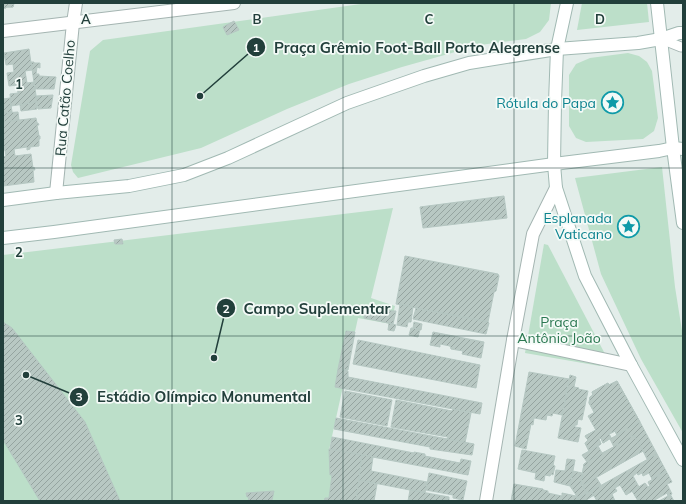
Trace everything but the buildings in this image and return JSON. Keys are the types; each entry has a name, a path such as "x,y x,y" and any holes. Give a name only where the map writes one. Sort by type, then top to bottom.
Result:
{"main road":[{"name":"Rua Catão Coelho","path":"56,193 72,23 76,3"},
{"path":"3,31 234,3"},
{"path":"567,3 557,49 554,164 556,188 585,276 630,365 683,460"},
{"path":"656,3 680,147 683,223"},
{"path":"3,200 129,186 184,175 228,158 347,103 424,76 469,63 557,49 638,43 683,33"},
{"path":"3,238 652,152 680,147"},
{"path":"486,501 533,234 556,188"},
{"path":"514,340 630,365"}],"lane":[{"path":"661,39 683,47"}],"green space":[{"path":"368,3 551,3 549,20 540,32 526,39 480,45 349,84 287,109 201,148 78,178 73,172 71,165 90,51 103,40"},
{"path":"582,3 647,3 649,22 577,30"},
{"path":"628,53 639,56 647,62 652,71 658,118 654,131 643,139 586,142 576,138 569,126 569,75 576,64 590,58"},
{"path":"662,167 675,287 683,337 683,433 641,359 601,274 575,178"},
{"path":"393,208 371,298 395,306 391,324 358,318 329,450 362,455 355,501 3,501 3,255"},
{"name":"Praça Antônio João","path":"544,244 548,245 605,354 600,366 525,353"}],"place":[{"name":"Praça Grêmio Foot-Ball Porto Alegrense","path":"200,96"},
{"name":"Rótula do Papa","path":"612,103"},
{"name":"Esplanada Vaticano","path":"628,226"},
{"name":"Campo Suplementar","path":"214,358"},
{"name":"Estádio Olímpico Monumental","path":"26,375"}]}
